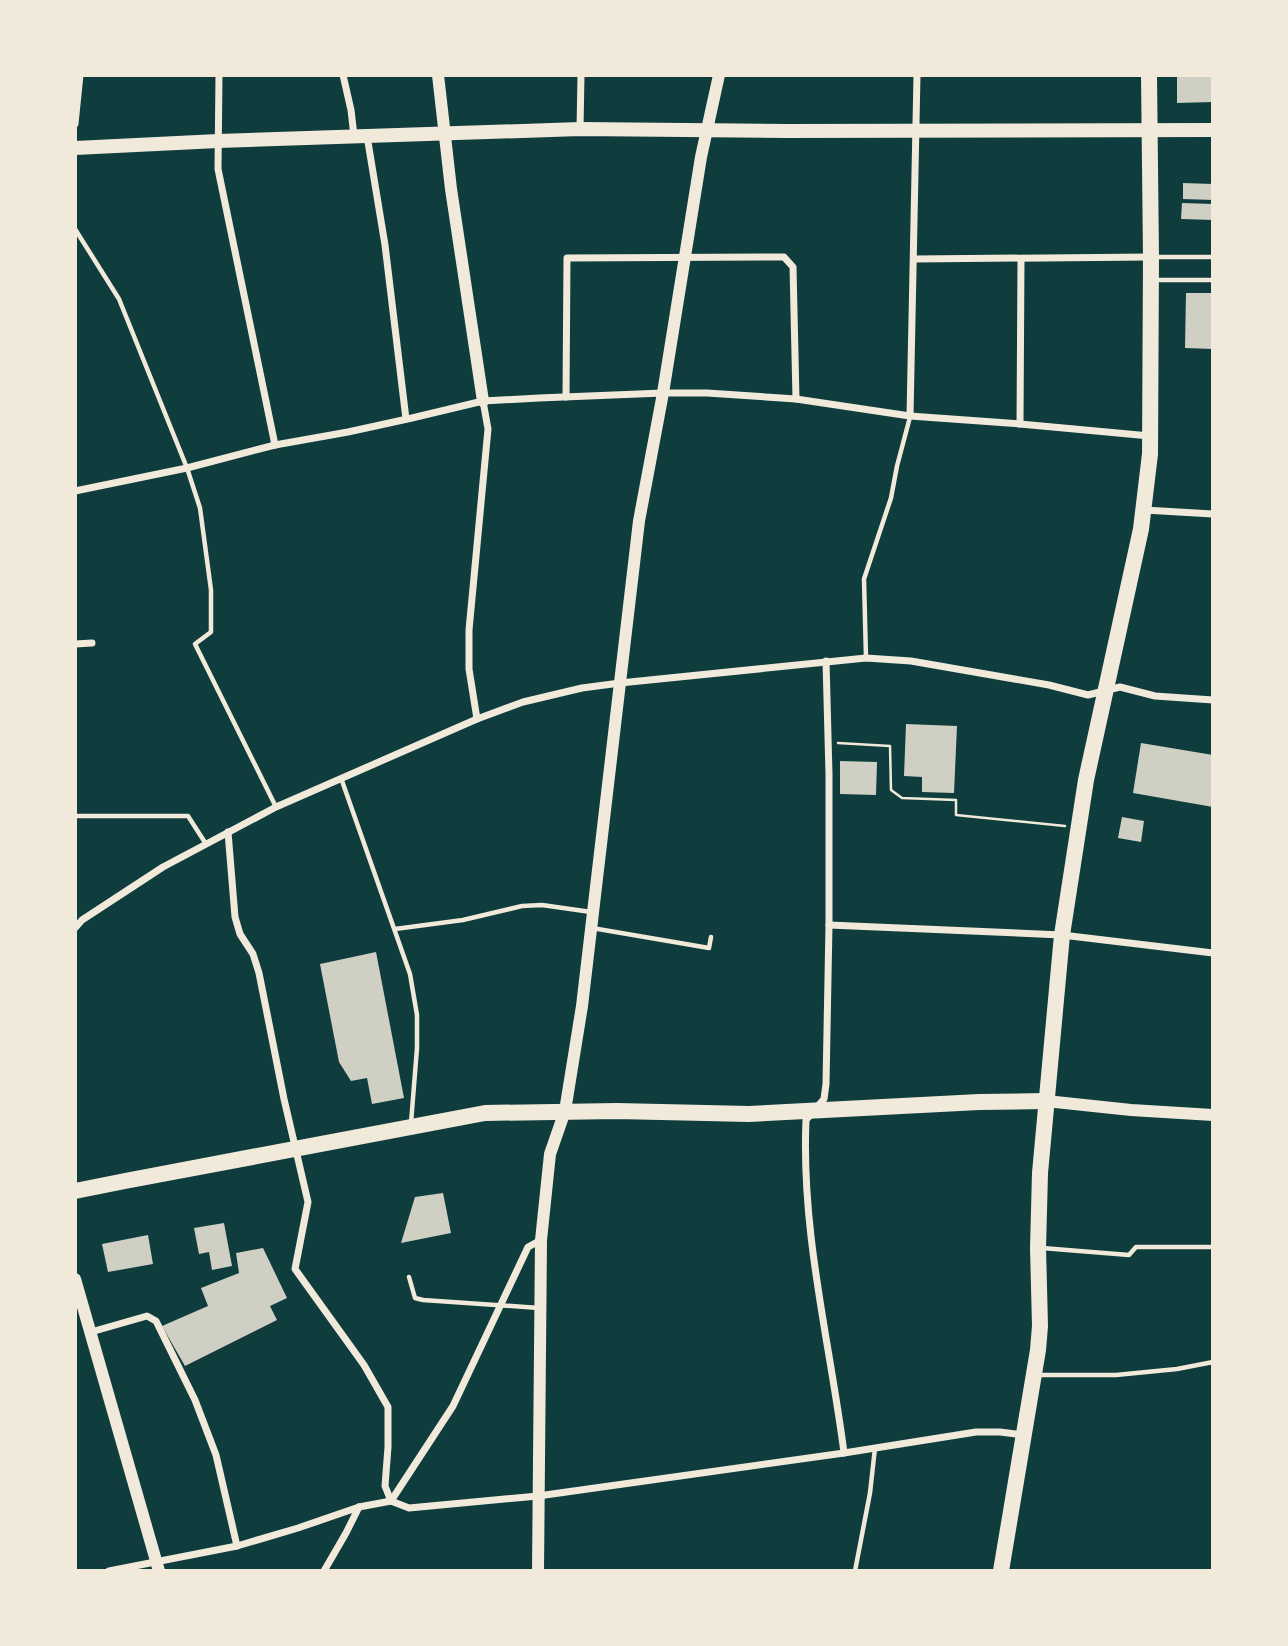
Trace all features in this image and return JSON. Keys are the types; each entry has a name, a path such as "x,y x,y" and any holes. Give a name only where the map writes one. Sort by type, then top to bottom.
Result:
{"highway":[{"path":"1001,1571 1035,1375 1040,1326 1040,1173 1062,935 1086,780 1126,601 1143,510 1150,436 1149,75"},
{"path":"75,1191 485,1114 617,1111 749,1114 1046,1101"}],"main road":[{"path":"75,148 579,129 1213,130"}],"street":[{"path":"75,124 80,75"},
{"path":"219,75 218,169 275,445"},
{"path":"343,75 351,110 361,136 385,245 407,419"},
{"path":"438,75 488,429 468,630 469,669 477,719"},
{"path":"579,129 581,75"},
{"path":"538,1571 541,1240 550,1154 565,1111 582,1006 639,521 706,130 719,75"},
{"path":"910,416 917,75"},
{"path":"566,397 567,258 784,257 793,267 796,399"},
{"path":"914,260 1151,257"},
{"path":"1020,424 1021,259"},
{"path":"75,491 483,401 707,393 796,399 910,416 1150,436"},
{"path":"1143,510 1213,514"},
{"path":"75,644 92,643"},
{"path":"75,928 82,920 163,867 276,807 477,719 523,702 582,688 866,658 923,663 1049,685 1088,695 1120,687 1155,696 1213,700"},
{"path":"826,661 829,925 826,1084 824,1099 806,1121 807,1205 844,1453"},
{"path":"228,832 235,917 240,934 253,954 259,973 308,1202 295,1269 364,1364 388,1407 385,1486 391,1501"},
{"path":"829,925 1062,935 1213,953"},
{"path":"1046,1101 1212,1115 1213,1121"},
{"path":"391,1501 453,1406 528,1247 541,1240"},
{"path":"75,1279 158,1567"},
{"path":"91,1332 147,1316 156,1321 195,1400 216,1455 237,1546"},
{"path":"109,1571 158,1567 298,1528 359,1507 391,1501 410,1508 538,1496 976,1432 1025,1435"},
{"path":"324,1571 359,1507"}],"lane":[{"path":"75,229 120,299 187,468 200,508 211,590 211,632 195,644 276,807"},
{"path":"1151,257 1213,257"},
{"path":"1151,280 1213,280"},
{"path":"866,658 864,579 891,498 910,416"},
{"path":"341,778 410,974 416,1015 417,1048 410,1128"},
{"path":"75,816 188,816 206,844"},
{"path":"395,929 463,920 522,906 542,905 593,912"},
{"path":"592,928 709,948 711,937"},
{"path":"1038,1248 1129,1255 1136,1247 1213,1247"},
{"path":"408,1277 415,1298 540,1308"},
{"path":"1035,1375 1116,1376 1213,1362"},
{"path":"855,1571 870,1493 875,1448"}],"path":[{"path":"828,743 890,747 891,790 902,798 956,800 956,815 1078,828"}],"building":[{"path":"1177,75 1213,75 1213,102 1177,103"},
{"path":"1183,183 1213,184 1213,200 1183,199"},
{"path":"1182,203 1213,204 1213,220 1181,219"},
{"path":"1186,293 1213,293 1213,349 1185,348"},
{"path":"906,724 957,726 954,793 922,792 922,777 904,776"},
{"path":"1141,743 1213,755 1213,807 1133,793"},
{"path":"840,761 877,762 876,795 840,794"},
{"path":"1122,817 1144,821 1141,842 1118,838"},
{"path":"376,952 404,1098 372,1104 367,1078 351,1081 339,1062 320,964"},
{"path":"443,1193 451,1233 401,1243 415,1197"},
{"path":"224,1223 232,1266 212,1270 209,1252 199,1254 194,1228"},
{"path":"148,1235 153,1264 108,1272 102,1244"},
{"path":"263,1248 287,1298 270,1306 277,1320 185,1366 162,1326 208,1306 201,1288 239,1273 236,1253"}]}
